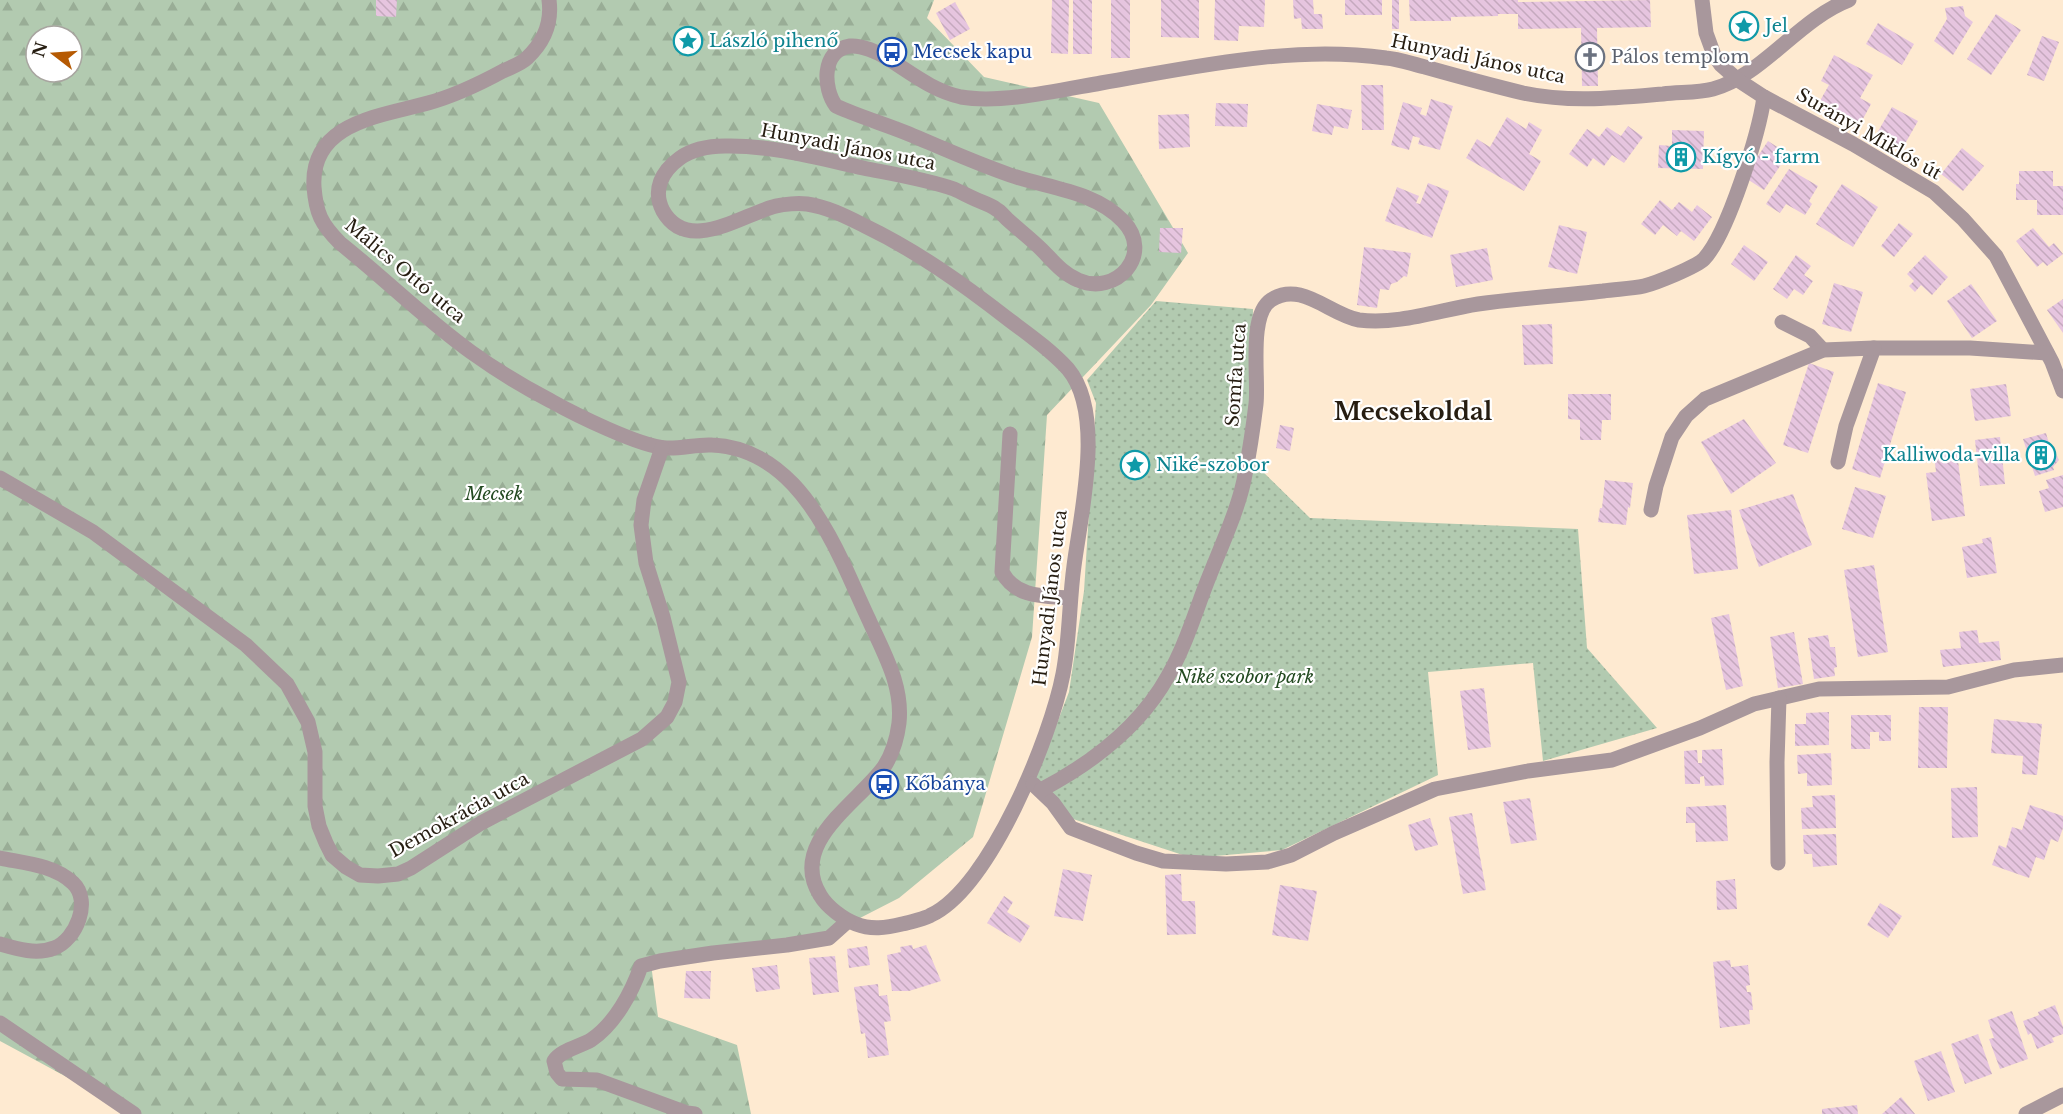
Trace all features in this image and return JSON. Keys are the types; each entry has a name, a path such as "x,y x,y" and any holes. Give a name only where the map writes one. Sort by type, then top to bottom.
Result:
{"street":[{"name":"Málics Ottó utca","path":"549,0 548,26 540,42 526,59 461,92 429,103 364,119 344,129 330,140 321,154 315,175 318,215 327,231 340,243 472,353 554,403 641,442 662,448"},
{"name":"Surányi Miklós út","path":"1702,0 1706,33 1714,54 1721,65 1738,80 1764,97 1853,144 1934,192 1964,219 1996,256 2054,359 2063,391"},
{"name":"Hunyadi János utca","path":"662,448 704,444 739,449 760,457 786,476 802,492 838,553 893,674 900,699 898,735 892,752 883,767 832,823 819,841 812,859 812,872 820,895 828,905 848,921 868,927 889,927 937,913 959,894 998,841 1027,780 1052,719 1063,674 1069,598 1088,454 1088,427 1084,398 1072,374 1022,329 944,271 889,238 840,214 802,204 780,205 722,227 704,231 676,226 661,208 659,197 659,183 672,164 699,148 732,146 793,153 953,189 996,208 1070,277 1094,285 1105,284 1118,278 1127,269 1136,250 1129,226 1107,206 1063,190 1011,176 836,106 831,99 826,80 827,70 836,54 849,46 868,50 884,56 931,87 973,99 1029,94 1157,75 1233,60 1283,55 1388,58 1523,93 1557,98 1599,100 1712,89 1738,80 1786,40 1846,0"},
{"name":"Somfa utca","path":"1041,790 1080,769 1126,730 1151,704 1170,674 1243,483 1257,400 1257,342 1260,316 1266,303 1287,292 1297,294 1357,320 1385,321 1478,304 1645,286 1680,272 1703,260 1721,231 1760,122 1764,97"},
{"path":"1782,322 1810,336 1823,350"},
{"path":"1838,462 1846,426 1874,348"},
{"path":"1651,510 1672,436 1686,416 1705,399 1823,350 1970,348 2054,359"},
{"path":"1010,434 1002,572 1007,581 1024,592 1069,598"},
{"name":"Demokrácia utca","path":"0,478 93,532 246,645 286,684 308,722 315,752 315,806 319,826 326,843 332,855 346,867 360,875 378,876 398,874 411,868 481,824 642,739 667,717 675,702 679,682 663,617 646,563 641,525 644,500 662,448"},
{"path":"1027,780 1041,790 1071,828 1136,853 1163,861 1226,864 1267,862 1291,855 1334,833 1436,789 1528,771 1612,760 1700,728 1754,704 1819,689 1948,687 2014,670 2063,665"},
{"path":"1778,863 1779,698"},
{"path":"0,858 47,868 72,882 79,890 82,904 78,923 63,943 54,948 38,951 20,950 0,944"},
{"path":"695,1114 597,1080 562,1079 557,1074 554,1061 558,1055 593,1038 612,1020 635,984 641,966 692,956 829,938 848,921"},
{"path":"0,1023 134,1114"},
{"path":"2026,1114 2063,1095"}],"green space":[{"name":"Mecsek","path":"0,0 934,0 927,18 984,77 1099,103 1188,253 1151,305 1047,415 1032,637 973,837 899,898 821,938 651,964 658,1017 737,1045 751,1114 141,1114 126,1109 0,1041"},
{"name":"Niké szobor park","path":"1156,301 1253,309 1251,460 1310,518 1578,529 1587,648 1657,728 1543,761 1533,663 1428,672 1438,775 1282,850 1192,858 1070,818 1035,780 1069,692 1084,591 1096,403 1087,380"}],"building":[{"path":"376,0 397,0 396,17 376,16"},
{"path":"1052,0 1069,0 1068,54 1051,53"},
{"path":"1073,0 1092,0 1092,54 1073,54"},
{"path":"1111,0 1130,0 1130,58 1111,58"},
{"path":"1161,0 1199,0 1199,38 1161,37"},
{"path":"1215,0 1265,0 1264,27 1239,26 1238,41 1214,40"},
{"path":"1293,0 1313,0 1314,14 1322,14 1323,29 1302,29 1301,18 1294,19"},
{"path":"1345,0 1382,0 1382,15 1345,15"},
{"path":"1392,0 1399,0 1399,29 1392,29"},
{"path":"1409,0 1518,0 1518,2 1650,0 1651,27 1597,28 1598,86 1582,86 1581,28 1518,29 1518,14 1451,17 1451,21 1410,21"},
{"path":"955,2 970,29 950,40 936,13"},
{"path":"1963,6 1965,16 1973,22 1953,55 1934,41 1947,19 1945,8"},
{"path":"1996,14 2021,30 1991,75 1967,59"},
{"path":"1878,23 1914,44 1902,65 1866,44"},
{"path":"2042,36 2059,42 2044,81 2027,75"},
{"path":"1834,55 1873,75 1860,98 1871,104 1858,128 1817,106 1829,85 1821,81"},
{"path":"1361,85 1383,85 1384,130 1362,130"},
{"path":"1431,99 1453,106 1440,150 1418,144 1420,138 1413,136 1409,150 1391,145 1403,102 1422,108 1420,114 1426,116"},
{"path":"1216,103 1248,104 1247,127 1215,126"},
{"path":"1317,104 1352,110 1348,129 1334,126 1332,135 1312,131"},
{"path":"1892,107 1918,121 1902,149 1876,135"},
{"path":"1189,114 1190,147 1159,149 1158,115"},
{"path":"1507,117 1526,129 1529,122 1542,130 1529,154 1541,161 1524,191 1466,158 1477,139 1490,147"},
{"path":"1628,126 1643,137 1624,163 1612,155 1604,166 1593,158 1587,167 1569,154 1587,129 1599,137 1607,127 1621,136"},
{"name":"Kígyó - farm","path":"1672,130 1704,131 1703,169 1658,168 1659,145 1672,146"},
{"path":"1768,141 1788,154 1764,190 1744,177"},
{"path":"1962,148 1984,166 1963,191 1941,174"},
{"path":"1789,169 1818,186 1809,201 1812,204 1805,215 1786,204 1780,213 1766,204"},
{"path":"2019,171 2053,171 2053,186 2063,186 2063,215 2037,215 2037,200 2016,200"},
{"path":"1428,183 1449,191 1432,238 1385,221 1397,187 1419,196 1416,203 1420,204"},
{"path":"1842,184 1878,207 1853,247 1816,224"},
{"path":"1660,200 1672,210 1679,202 1692,212 1697,205 1712,217 1694,241 1681,231 1677,236 1663,225 1655,235 1641,224"},
{"path":"1899,223 1913,234 1894,257 1881,246"},
{"path":"1559,225 1587,232 1577,274 1548,267"},
{"path":"1160,228 1183,228 1181,253 1159,252"},
{"path":"2033,228 2049,247 2054,243 2063,254 2047,266 2043,262 2037,267 2016,241"},
{"path":"1744,245 1768,262 1754,281 1731,264"},
{"path":"1364,247 1411,253 1407,277 1404,276 1391,284 1389,290 1380,289 1377,308 1357,305"},
{"path":"1487,248 1493,280 1456,287 1450,255"},
{"path":"1796,255 1811,266 1804,275 1813,281 1803,295 1794,289 1787,299 1773,289"},
{"path":"1925,255 1948,277 1932,295 1921,285 1915,292 1909,286 1914,281 1907,274"},
{"path":"1834,283 1863,292 1851,332 1822,324"},
{"path":"1971,284 1997,321 1972,338 1947,301"},
{"path":"2063,299 2063,333 2047,310"},
{"path":"1552,324 1553,364 1524,365 1522,325"},
{"path":"1809,363 1834,372 1808,453 1783,445"},
{"path":"1878,383 1906,392 1880,478 1852,469"},
{"path":"2006,384 2011,416 1975,421 1970,389"},
{"path":"1568,394 1611,394 1611,420 1602,420 1601,440 1580,440 1580,420 1568,419"},
{"path":"1744,419 1776,463 1731,494 1701,442"},
{"path":"1280,425 1294,428 1290,451 1276,448"},
{"name":"Kalliwoda-villa","path":"2046,433 2052,454 2059,460 2053,467 2054,470 2035,476 2023,439"},
{"path":"2000,437 2005,484 1980,486 1975,440"},
{"path":"1957,453 1965,516 1932,521 1926,473 1936,472 1934,455"},
{"path":"2063,475 2063,507 2045,512 2039,491 2049,488 2046,480"},
{"path":"1605,480 1633,483 1626,525 1598,522"},
{"path":"1855,487 1886,496 1873,538 1842,529"},
{"path":"1793,494 1812,545 1759,567 1739,510"},
{"path":"1731,510 1738,569 1694,574 1687,515"},
{"path":"1991,537 1997,573 1967,578 1962,547 1983,543 1982,539"},
{"path":"1874,565 1888,652 1858,657 1844,570"},
{"path":"1729,614 1743,686 1726,690 1711,618"},
{"path":"1977,630 1979,643 1999,641 2001,660 1943,667 1940,650 1961,648 1959,632"},
{"path":"1794,632 1803,684 1778,688 1770,637"},
{"path":"1828,635 1830,647 1835,647 1837,667 1834,668 1835,676 1814,679 1808,638"},
{"path":"1484,688 1491,747 1468,750 1460,691"},
{"path":"1919,707 1948,707 1947,768 1918,768"},
{"path":"1829,712 1829,745 1795,746 1795,724 1806,724 1806,713"},
{"path":"1851,715 1891,715 1891,741 1879,741 1879,732 1870,732 1870,749 1851,749"},
{"path":"1994,719 2042,724 2037,775 2022,774 2023,756 1991,753"},
{"path":"1722,749 1724,785 1705,786 1704,776 1700,777 1700,784 1685,784 1684,751 1697,750 1698,763 1702,763 1702,750"},
{"path":"1831,753 1832,785 1807,786 1807,773 1798,774 1797,755"},
{"path":"1977,787 1978,837 1952,838 1951,788"},
{"path":"1835,795 1836,828 1802,829 1801,808 1813,807 1812,796"},
{"path":"1530,798 1537,840 1511,844 1503,802"},
{"path":"1726,805 1728,841 1696,842 1695,823 1686,823 1686,807"},
{"path":"2030,805 2063,816 2063,828 2058,842 2051,839 2044,860 2036,857 2029,878 1992,865 1999,845 2006,848 2012,827 2022,830"},
{"path":"1472,813 1486,890 1463,894 1449,817"},
{"path":"1430,818 1438,845 1415,851 1408,825"},
{"path":"1836,834 1837,865 1813,867 1812,854 1804,854 1803,835"},
{"path":"1063,869 1092,875 1083,921 1054,916"},
{"path":"1181,874 1182,901 1195,901 1196,934 1167,935 1165,875"},
{"path":"1735,879 1737,909 1717,910 1716,881"},
{"path":"1280,885 1317,891 1308,941 1272,935"},
{"path":"1004,896 1013,902 1007,912 1030,926 1020,943 987,923"},
{"path":"1880,903 1902,916 1888,938 1867,925"},
{"path":"912,945 913,949 926,945 941,981 909,991 892,991 887,955 901,952 900,947"},
{"path":"867,946 870,965 849,968 847,949"},
{"path":"835,956 839,992 813,995 809,958"},
{"path":"1730,960 1731,967 1748,965 1750,985 1746,986 1747,992 1751,992 1753,1010 1749,1010 1750,1024 1720,1028 1713,962"},
{"path":"777,965 780,989 756,992 752,968"},
{"path":"686,971 711,971 710,999 684,998"},
{"path":"878,984 879,996 887,995 891,1021 884,1022 889,1055 868,1058 865,1033 861,1034 854,987"},
{"path":"2055,1005 2063,1027 2063,1034 2052,1038 2054,1042 2037,1049 2023,1021"},
{"path":"2012,1011 2028,1059 2000,1069 1989,1039 1994,1038 1988,1020"},
{"path":"1978,1034 1992,1074 1965,1084 1951,1044"},
{"path":"1941,1051 1955,1092 1928,1101 1914,1061"},
{"path":"1901,1097 1915,1114 1882,1114"},
{"path":"1857,1105 1858,1114 1822,1114 1822,1109"}],"place":[{"name":"Jel","path":"1744,26"},
{"name":"László pihenő","path":"688,41"},
{"name":"Mecsek kapu","path":"892,52"},
{"name":"Pálos templom","path":"1590,57"},
{"name":"Kígyó - farm","path":"1681,157"},
{"name":"Kalliwoda-villa","path":"2041,455"},
{"name":"Niké-szobor","path":"1135,465"},
{"name":"Kőbánya","path":"884,784"}],"district":[{"name":"Mecsekoldal","path":"1413,412"}]}
